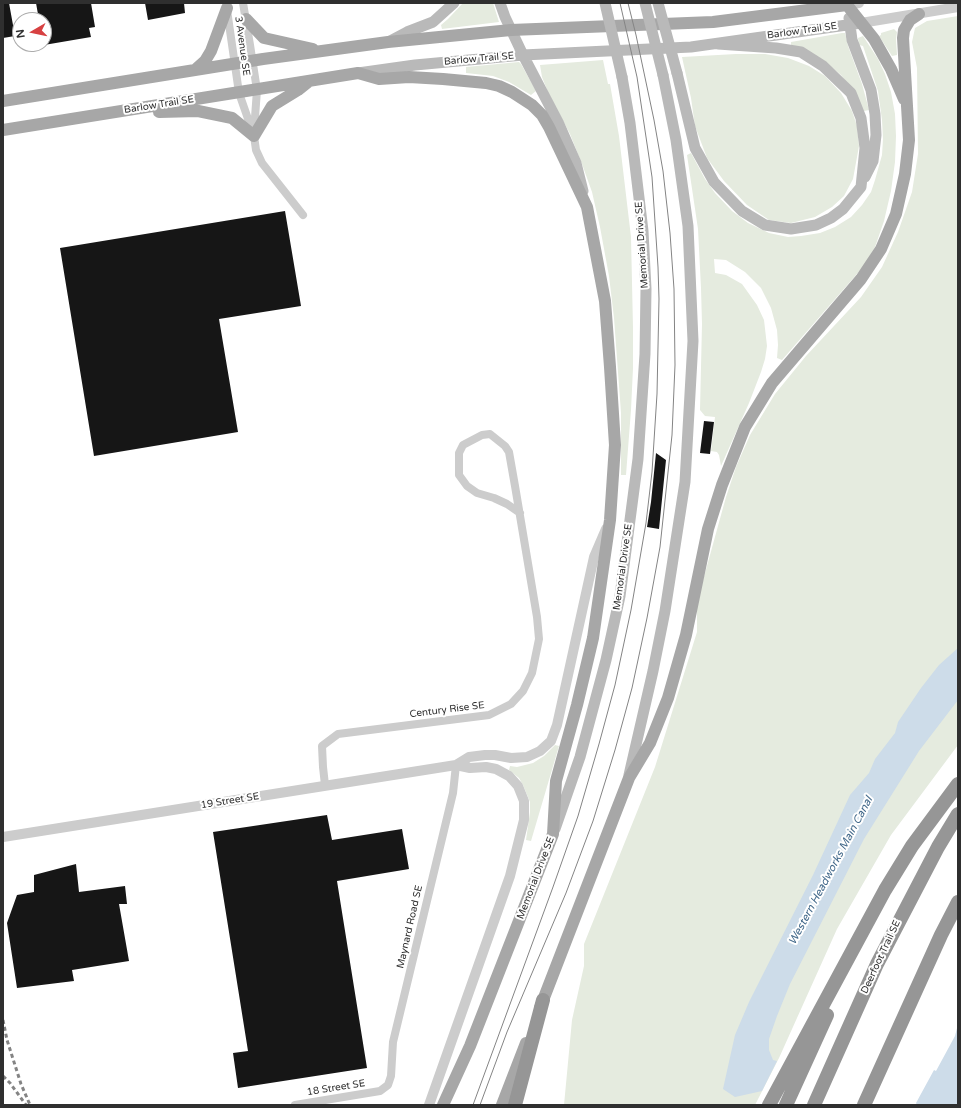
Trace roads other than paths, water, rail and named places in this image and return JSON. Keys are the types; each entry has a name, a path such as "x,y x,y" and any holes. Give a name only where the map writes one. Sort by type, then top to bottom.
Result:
{"highway":[{"path":"768,1105 881,898 912,846 958,784"},
{"name":"Deerfoot Trail SE","path":"814,1105 888,942 938,847 958,814"},
{"path":"786,1105 881,898"},
{"path":"864,1105 941,934 958,902"},
{"path":"515,1105 543,1000"},
{"path":"875,1105 902,1022"}],"main road":[{"path":"388,42 407,32 433,22 454,3"},
{"path":"500,3 511,30 558,122 573,156 587,207 604,301 615,445 610,520 593,638 577,705 556,781 553,834"},
{"name":"Memorial Drive SE","path":"443,1105 470,1046 553,834 580,757 606,660 620,596 638,459 645,354 646,289 643,231 630,122 622,77 605,3"},
{"path":"502,1105 629,778 665,610 685,482 693,341 688,226 676,140 663,75 645,3"},
{"path":"658,3 695,148 714,182 742,211 765,225 791,229 816,225 831,218 843,209 861,187 873,161 876,135 876,114 871,90 852,40 856,23"},
{"path":"195,70 205,61 211,51 226,5"},
{"path":"847,5 856,23 874,39 892,69 907,107"},
{"name":"Barlow Trail SE","path":"3,101 253,61 388,42 511,30 714,22 847,5"},
{"path":"629,778 650,743 668,698 686,635 708,529 722,485 745,427 772,383 861,279 882,249 896,214 905,174 909,140 903,38 904,30 910,20 919,14"},
{"path":"246,19 264,38 322,51"},
{"name":"Barlow Trail SE","path":"3,130 415,65 523,55 623,51 718,44 856,23"},
{"path":"718,44 776,48 801,52 823,66 851,93 861,118 865,148 861,187"},
{"path":"358,73 379,78 443,78 486,83 499,86 512,92 532,105 542,115 587,207"},
{"path":"115,112 137,114 198,111 212,113 232,118 254,136 272,106 298,90 309,81"}],"street":[{"name":"3 Avenue SE","path":"243,3 257,90 254,136"},
{"name":"Barlow Trail SE","path":"847,5 860,3"},
{"name":"3 Avenue SE","path":"226,5 239,93 254,136"},
{"name":"Barlow Trail SE","path":"856,23 958,7"},
{"path":"254,136 256,150 262,163 303,215"},
{"name":"Century Rise SE","path":"326,785 322,746 338,734 489,715 511,704 523,692 532,673 539,639 537,617 520,513 509,452 505,446 490,434 482,435 464,445 459,453 459,475 467,486 477,493 507,504 520,513"},
{"path":"456,765 469,757 485,755 511,758 526,757 540,751 551,741 557,725 594,557 610,520"},
{"path":"429,1105 510,876 524,820 524,802 518,786 509,776 496,769 486,767 470,768 456,765"},
{"name":"19 Street SE","path":"3,837 456,765"},
{"name":"Maynard Road SE","path":"380,1091 388,1085 391,1076 393,1042 453,793 456,765"},
{"name":"18 Street SE","path":"296,1105 380,1091"}],"water":[{"name":"Western Headworks Main Canal","path":"958,648 958,700 919,751 864,839 790,984 769,1039 769,1050 773,1060 777,1061 762,1091 735,1097 723,1089 735,1035 749,1002 813,875 850,795 869,773 875,759 895,733 898,722 921,688 939,665"},
{"path":"958,1024 958,1105 917,1105 916,1103 934,1070 936,1071 955,1036"}],"tram line":[{"path":"473,1105 578,816 615,685 631,610 646,523 652,472 657,394 659,299 658,267 652,177 637,77 620,3"},
{"path":"480,1105 507,1032 566,893 593,821 632,688 660,547 672,435 675,365 674,289 670,233 663,171 654,120 628,3"}],"railway":[{"path":"3,1020 7,1040 21,1084 30,1105"},
{"path":"3,1076 26,1105"}]}
